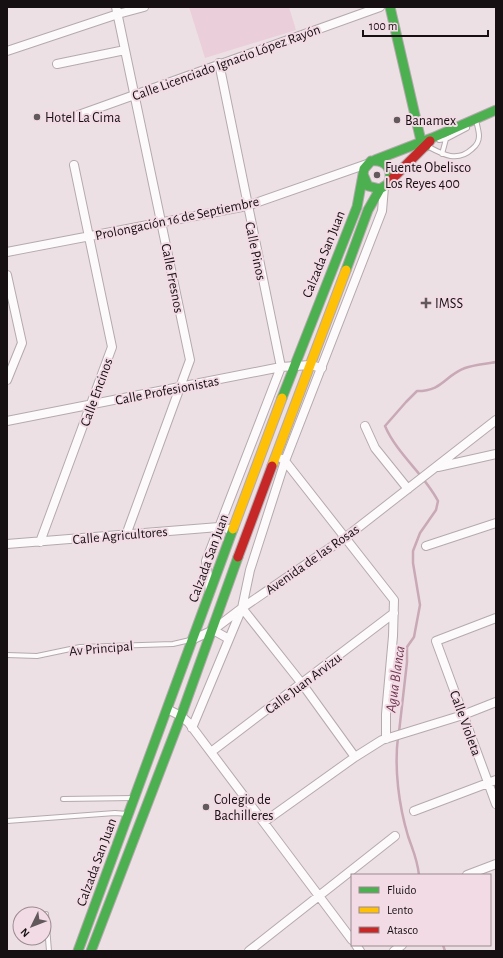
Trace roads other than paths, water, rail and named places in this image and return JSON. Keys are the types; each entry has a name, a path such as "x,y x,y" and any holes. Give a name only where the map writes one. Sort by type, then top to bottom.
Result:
{"main road":[{"path":"390,7 426,142"},
{"path":"371,162 383,161 389,166 392,172 385,185 373,189 368,186 363,174 371,162 426,142 476,121 496,110"},
{"name":"Calzada San Juan","path":"91,951 181,716 368,210 385,185 426,142"},
{"name":"Calzada San Juan","path":"78,951 293,367 357,207 363,174"},
{"path":"357,207 368,210"}],"street":[{"path":"7,51 117,10 144,7"},
{"name":"Calle Licenciado Ignacio López Rayón","path":"73,117 219,63 380,7"},
{"name":"Calle Fresnos","path":"117,10 190,360 126,535"},
{"path":"57,64 126,50"},
{"name":"Calle Pinos","path":"219,63 280,367"},
{"name":"Prolongación 16 de Septiembre","path":"7,252 88,238 247,206 371,162"},
{"name":"Calle Encinos","path":"40,542 112,347 88,238 74,165"},
{"path":"192,728 242,608 250,570 285,461 382,211 385,185"},
{"path":"7,275 22,343 7,380"},
{"path":"310,365 322,368"},
{"name":"Calle Profesionistas","path":"7,422 280,367 310,365"},
{"path":"210,593 206,561 280,367"},
{"path":"435,468 496,420"},
{"path":"366,426 376,448 410,487"},
{"path":"435,468 496,454"},
{"path":"276,457 285,461 394,600 386,714 389,738"},
{"name":"Avenida de las Rosas","path":"194,639 213,630 242,608 346,537 435,468"},
{"path":"426,546 496,523"},
{"name":"Calle Agricultores","path":"7,544 219,527 233,530"},
{"path":"242,608 302,685 355,757"},
{"name":"Calle Juan Arvizu","path":"211,752 302,685 394,613"},
{"name":"Calle Violeta","path":"496,618 436,641 463,715 492,782 496,804"},
{"path":"213,630 228,639"},
{"path":"264,822 355,757 389,738 463,715 496,702"},
{"path":"167,710 181,716 192,728 351,939"},
{"path":"414,812 492,782"},
{"path":"249,951 395,836"},
{"path":"469,874 496,864"}],"lane":[{"path":"476,121 479,136 476,145 466,154 457,158 442,154 426,142 446,139 476,121"},
{"path":"442,154 446,139"},
{"name":"Av Principal","path":"7,655 37,656 80,647 173,644 194,639"},
{"path":"63,798 134,798"},
{"path":"7,821 115,813 128,814"}],"waterway":[{"name":"Agua Blanca","path":"399,732 407,662 407,647 414,637 420,605 413,563 413,551 420,533 436,510 438,501 426,482 396,446 385,426 417,391 433,389 458,371 465,368 496,362"},
{"name":"Agua Blanca","path":"398,737 398,787 405,824 416,859 419,874"},
{"name":"Agua Blanca","path":"443,946 445,951"}],"place":[{"name":"Hotel La Cima","path":"37,117"},
{"name":"Banamex","path":"397,120"},
{"name":"Fuente Obelisco Los Reyes 400","path":"377,175"},
{"name":"IMSS","path":"426,303"},
{"name":"Colegio de Bachilleres","path":"206,807"}]}
